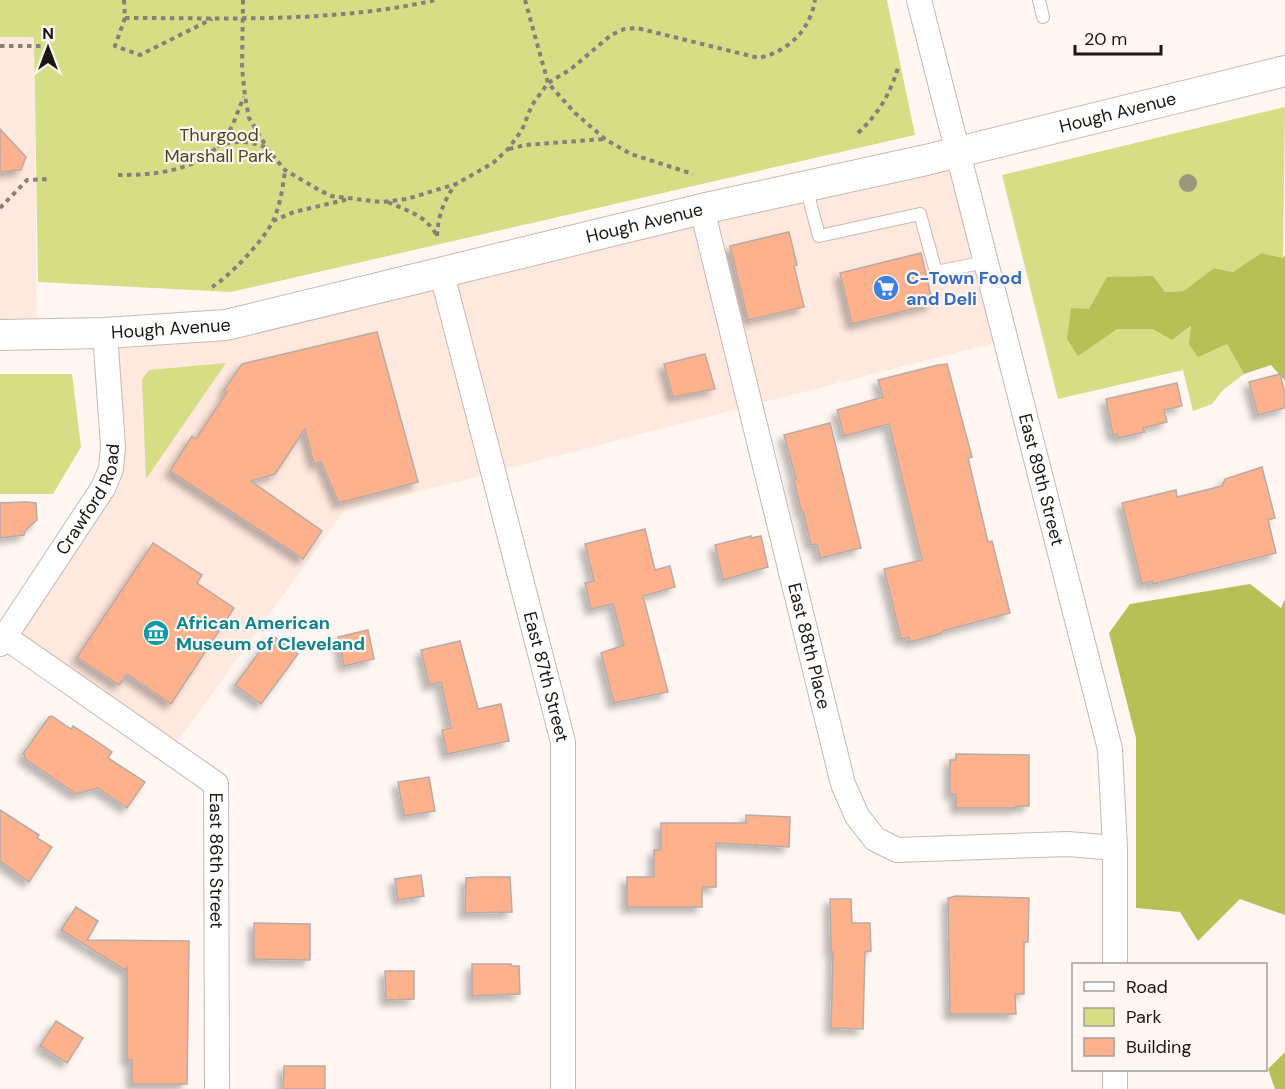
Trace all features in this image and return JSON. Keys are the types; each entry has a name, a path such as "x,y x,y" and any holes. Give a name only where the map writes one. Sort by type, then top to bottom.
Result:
{"street":[{"name":"East 89th Street","path":"919,0 1110,749 1115,848 1115,963"},
{"name":"Hough Avenue","path":"0,335 105,333 226,325 702,209 957,152 1285,71"},
{"name":"East 88th Place","path":"702,209 843,784 857,816 875,839 897,850 1068,844 1115,848"},
{"name":"East 87th Street","path":"442,274 563,742 563,1089"},
{"name":"Crawford Road","path":"2,641 103,488 111,468 113,446 105,333"},
{"name":"East 86th Street","path":"2,641 216,784 217,1089"},
{"path":"1115,1071 1115,1089"}],"lane":[{"path":"1039,0 1044,17"},
{"path":"806,186 819,237 921,214 936,272 985,262"}],"path":[{"path":"124,0 125,18 115,46 140,55 214,18"},
{"path":"243,0 244,96 249,118 267,148 285,171 331,196 387,201 407,199 456,184 493,163 508,149 522,130 532,105 548,83 571,69 611,35 624,28 637,28 759,58 774,54 800,35 809,20 815,0"},
{"path":"125,18 340,14 436,0"},
{"path":"525,0 548,83 575,113 605,139 631,154 693,174"},
{"path":"0,46 47,46"},
{"path":"858,133 876,116 892,88 899,65"},
{"path":"118,175 145,175 175,171 190,164 226,136 244,96"},
{"path":"508,149 525,145 605,139"},
{"path":"216,146 249,142 267,148"},
{"path":"212,287 220,283 243,259 273,221 285,171"},
{"path":"0,208 27,180 50,179"},
{"path":"387,201 426,220 432,225 437,237 440,214 448,195 456,184"},
{"path":"273,221 294,212 353,199"}],"shaded area":[{"path":"0,37 34,37 37,335 0,335"},
{"path":"957,152 1005,340 344,511 170,752 5,637 103,488 105,333 149,331"}],"green space":[{"name":"Thurgood Marshall Park","path":"0,0 887,0 915,135 231,292 38,282 34,37 0,37"},
{"path":"1285,107 1283,258 1261,253 1233,272 1214,268 1185,291 1165,292 1089,309 1071,309 1117,329 1152,329 1172,340 1192,326 1227,344 1244,374 1223,390 1212,404 1193,411 1183,370 1058,399 1002,175"},
{"path":"1261,253 1283,258 1285,255 1285,381 1271,365 1244,374 1227,344 1198,357 1189,344 1191,326 1172,340 1152,329 1117,329 1078,356 1067,339 1071,308 1089,309 1107,277 1153,276 1165,292 1184,291 1214,268 1233,272"},
{"path":"226,363 146,479 142,379 149,370"},
{"path":"0,374 72,374 81,447 53,494 0,494"},
{"path":"1250,584 1281,608 1285,599 1285,915 1240,899 1198,941 1180,912 1136,908 1136,738 1109,633 1130,604"},
{"path":"1285,1052 1285,1089 1275,1089 1268,1069"}],"building":[{"path":"0,129 26,157 21,170 0,172"},
{"path":"789,232 804,307 748,320 730,246"},
{"name":"C-Town Food and Deli","path":"921,253 933,304 852,324 840,273"},
{"path":"377,332 418,482 339,503 321,462 314,464 305,429 275,474 251,481 322,531 303,559 170,471 192,436 196,439 227,392 224,390 242,364"},
{"path":"705,354 715,389 673,397 664,364"},
{"path":"947,364 972,457 968,458 988,542 992,541 1010,613 910,642 909,637 901,639 884,569 922,560 889,424 844,436 837,410 883,397 878,380"},
{"path":"1280,374 1285,393 1285,408 1258,415 1249,382"},
{"path":"1177,383 1182,406 1164,410 1167,422 1143,428 1145,432 1118,438 1117,434 1113,435 1106,399"},
{"path":"830,423 861,548 820,558 817,544 811,545 803,511 801,511 794,480 796,479 784,435"},
{"path":"1262,467 1275,518 1268,520 1276,553 1153,584 1152,581 1142,584 1122,503 1176,490 1177,497 1222,486 1225,479"},
{"path":"0,503 36,503 37,520 25,531 24,535 0,538"},
{"path":"645,529 655,570 670,566 675,587 643,596 668,692 614,703 601,653 624,645 613,604 591,609 585,583 594,581 585,544"},
{"path":"751,536 751,538 761,536 768,567 723,580 715,545"},
{"name":"African American Museum of Cleveland","path":"153,543 202,575 197,583 234,608 171,704 127,674 119,685 77,657"},
{"path":"368,630 374,659 344,666 338,637"},
{"path":"272,635 298,654 261,704 235,685"},
{"path":"460,641 478,709 501,704 509,741 447,754 442,730 451,728 441,682 429,685 421,650"},
{"path":"52,716 71,729 73,726 98,742 112,752 108,758 145,782 127,808 98,788 76,794 24,758 23,754"},
{"path":"956,754 1029,755 1029,806 956,808 956,794 950,794 950,760 956,760"},
{"path":"429,777 435,811 404,816 398,782"},
{"path":"0,810 39,835 37,838 52,847 29,882 0,861"},
{"path":"746,815 790,817 789,847 716,843 716,887 702,887 702,907 627,907 627,877 654,877 654,850 661,850 661,823 746,823"},
{"path":"421,875 424,896 398,900 395,879"},
{"path":"510,877 512,912 465,913 466,878"},
{"path":"956,896 1029,898 1028,942 1024,942 1024,994 1015,994 1016,1014 950,1014 948,898"},
{"path":"830,899 851,899 852,923 870,923 871,951 865,952 863,1029 831,1028 833,952 831,952"},
{"path":"76,907 98,921 87,940 189,941 187,1084 132,1084 132,1060 127,1060 127,966 125,970 61,930"},
{"path":"254,923 310,924 310,960 254,959"},
{"path":"472,964 519,966 520,994 472,996"},
{"path":"385,971 414,971 414,999 386,1000"},
{"path":"56,1021 83,1038 67,1063 40,1046"},
{"path":"284,1066 325,1066 325,1089 283,1089"}],"place":[{"name":"C-Town Food and Deli","path":"886,288"},
{"name":"African American Museum of Cleveland","path":"156,633"}]}
